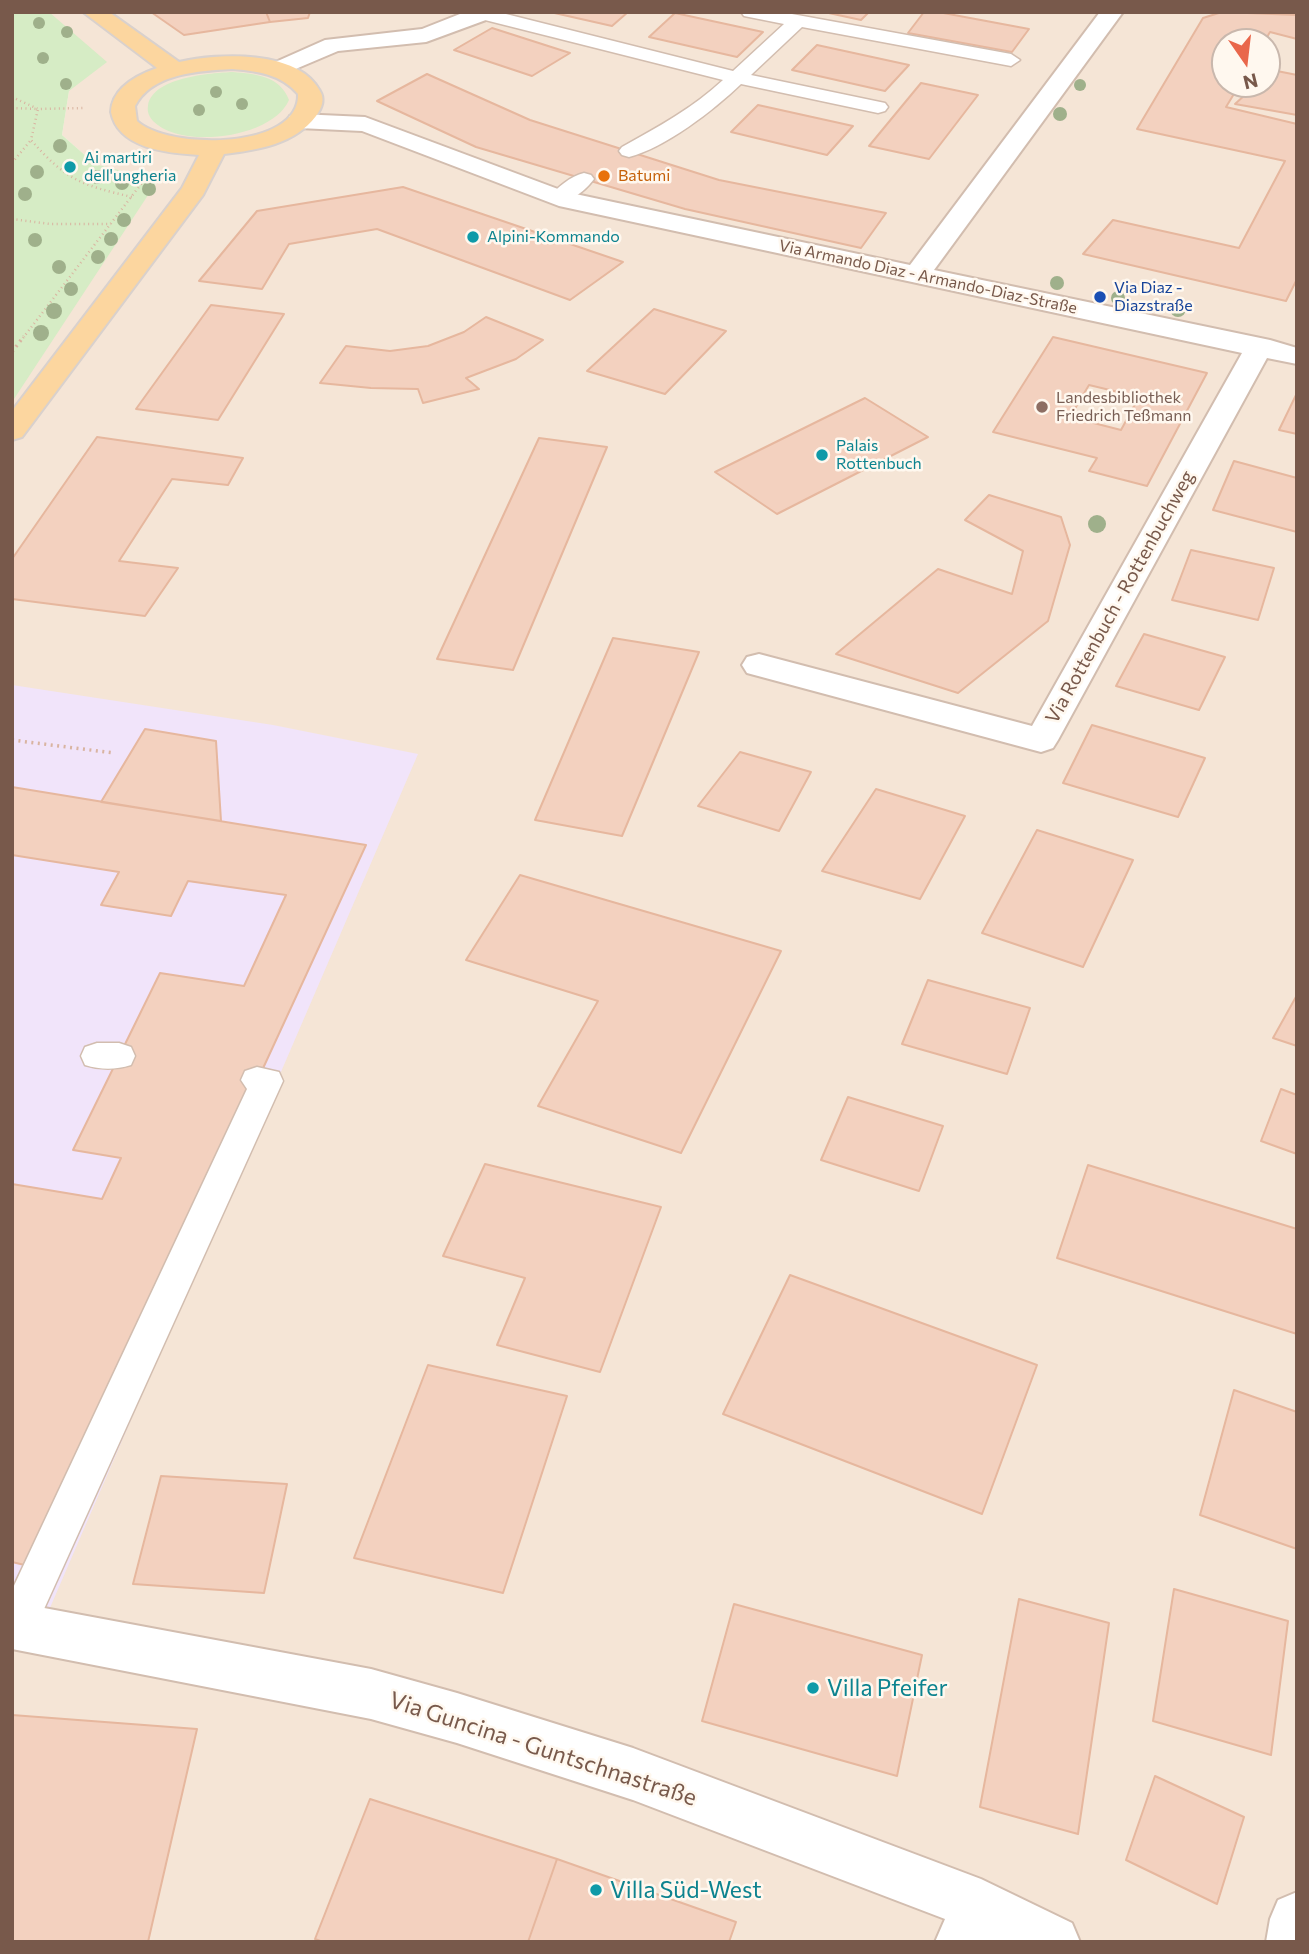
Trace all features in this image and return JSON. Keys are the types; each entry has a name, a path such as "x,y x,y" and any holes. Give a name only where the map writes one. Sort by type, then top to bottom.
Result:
{"main road":[{"path":"94,12 174,69"},
{"path":"232,62 278,69 300,80 310,93 309,109 299,121 271,137 248,144 185,148 157,142 132,130 123,118 122,108 126,98 138,86 174,69 232,62"},
{"path":"12,431 194,190 215,148"}],"street":[{"path":"916,276 1112,12"},
{"path":"278,69 334,34 426,35 485,13"},
{"name":"Via Armando Diaz - Armando-Diaz-Straße","path":"299,121 365,124 559,198 1297,356"},
{"name":"Via Rottenbuch - Rottenbuchweg","path":"759,665 1041,740 1260,346"},
{"name":"Via Guncina - Guntschnastraße","path":"14,1625 371,1694 457,1718 633,1774 972,1924 1053,1942"},
{"path":"1293,1942 1297,1919"}],"lane":[{"path":"750,12 1011,60"},
{"path":"485,13 739,78 878,107"},
{"path":"629,151 682,121 739,78 797,22"},
{"path":"559,198 584,179"},
{"path":"14,1625 267,1081 257,1080"}],"path":[{"path":"12,97 38,109"},
{"path":"12,108 73,108"},
{"path":"12,163 31,140 38,109"},
{"path":"31,140 55,168 90,187 132,197"},
{"path":"12,352 145,180"},
{"path":"12,219 50,225 111,224"},
{"path":"12,344 19,345"},
{"path":"12,740 114,753"}],"shaded area":[{"path":"49,12 1297,12 1297,1942 12,1942 12,380 158,181 95,164 62,135 69,91"},
{"path":"12,685 273,725 418,754 49,1610 12,1601"}],"green space":[{"path":"12,12 49,12 107,62 69,91 62,135 95,164 158,180 12,402"},
{"path":"233,72 258,75 273,81 280,86 289,100 280,113 265,123 225,136 184,135 166,130 149,116 148,106 152,96 171,83 184,78"}],"building":[{"path":"151,12 266,12 270,22 184,35"},
{"path":"266,12 310,12 308,18 270,22"},
{"path":"550,12 628,12 612,26"},
{"path":"824,12 869,12 861,20"},
{"path":"924,12 938,12 1029,29 1012,52 908,33"},
{"path":"1222,12 1297,15 1297,39 1281,35 1281,28 1211,28 1211,98 1231,98 1226,107 1297,124 1297,279 1286,301 1083,254 1113,220 1239,248 1285,161 1137,129 1203,18"},
{"path":"675,13 763,32 737,57 649,37"},
{"path":"492,28 570,53 532,76 454,50"},
{"path":"817,45 909,65 885,91 792,70"},
{"path":"1281,72 1297,75 1297,115 1235,104 1242,98 1281,98"},
{"path":"427,74 530,120 719,180 886,213 861,248 685,209 476,147 377,101"},
{"path":"921,83 978,95 929,159 869,146"},
{"path":"758,105 853,126 827,155 731,132"},
{"name":"Alpini-Kommando","path":"403,187 623,262 570,300 377,229 289,244 262,289 199,281 257,211"},
{"path":"211,305 284,314 218,420 136,409"},
{"path":"654,309 726,331 665,394 587,371"},
{"path":"486,317 543,340 516,359 466,378 479,389 423,403 418,389 320,383 346,346 390,351 428,346 464,332"},
{"name":"Landesbibliothek Friedrich Teßmann","path":"1053,337 1207,373 1147,486 1089,471 1097,458 993,432","holes":["1089,385 1139,397 1121,430 1070,417"]},
{"path":"1297,395 1297,434 1279,430"},
{"name":"Palais Rottenbuch","path":"865,398 928,437 777,514 715,472"},
{"path":"97,437 243,458 228,485 172,479 119,561 178,568 145,616 12,599 12,559"},
{"path":"539,438 607,447 513,670 437,659"},
{"path":"1234,461 1297,478 1297,532 1213,510"},
{"path":"989,495 1061,517 1070,545 1048,621 958,693 836,654 938,569 1012,594 1023,551 965,520"},
{"path":"1191,550 1274,568 1258,620 1172,600"},
{"path":"1144,634 1225,657 1199,710 1116,686"},
{"path":"613,638 699,652 622,836 535,820"},
{"path":"1092,725 1205,758 1178,817 1063,783"},
{"path":"145,729 216,741 221,821 101,802"},
{"path":"740,752 811,772 779,831 698,806"},
{"path":"12,787 366,845 33,1567 12,1562 12,1184 102,1199 121,1158 73,1150 160,973 244,986 286,895 188,881 171,916 101,905 119,872 12,855"},
{"path":"876,789 965,816 920,899 822,871"},
{"path":"1037,830 1133,860 1083,967 982,933"},
{"path":"520,875 781,951 681,1153 538,1106 598,1001 466,960"},
{"path":"928,980 1030,1008 1007,1074 902,1044"},
{"path":"1297,995 1297,1046 1273,1038"},
{"path":"1281,1089 1297,1095 1297,1154 1261,1141"},
{"path":"848,1097 943,1126 919,1191 821,1160"},
{"path":"485,1164 661,1207 600,1372 497,1345 525,1278 443,1256"},
{"path":"1088,1165 1297,1229 1297,1334 1057,1258"},
{"path":"790,1275 1037,1365 982,1514 723,1414"},
{"path":"428,1365 567,1396 503,1593 354,1558"},
{"path":"1234,1390 1297,1412 1297,1549 1200,1515"},
{"path":"161,1476 287,1484 264,1593 133,1584"},
{"path":"1174,1589 1288,1621 1271,1755 1153,1721"},
{"path":"1019,1599 1109,1623 1078,1834 980,1807"},
{"name":"Villa Pfeifer","path":"734,1604 922,1655 897,1776 702,1721"},
{"path":"12,1715 197,1729 148,1942 12,1942"},
{"path":"1155,1776 1244,1817 1217,1904 1126,1860"},
{"path":"370,1799 557,1859 528,1942 323,1942 315,1939"},
{"name":"Villa Süd-West","path":"557,1859 736,1922 729,1942 528,1942"}],"place":[{"name":"Ai martiri dell'ungheria","path":"70,167"},
{"name":"Batumi","path":"604,176"},
{"name":"Alpini-Kommando","path":"473,237"},
{"name":"Via Diaz - Diazstraße","path":"1100,297"},
{"name":"Landesbibliothek Friedrich Teßmann","path":"1042,407"},
{"name":"Palais Rottenbuch","path":"822,455"},
{"name":"Villa Pfeifer","path":"813,1688"},
{"name":"Villa Süd-West","path":"596,1890"}]}
